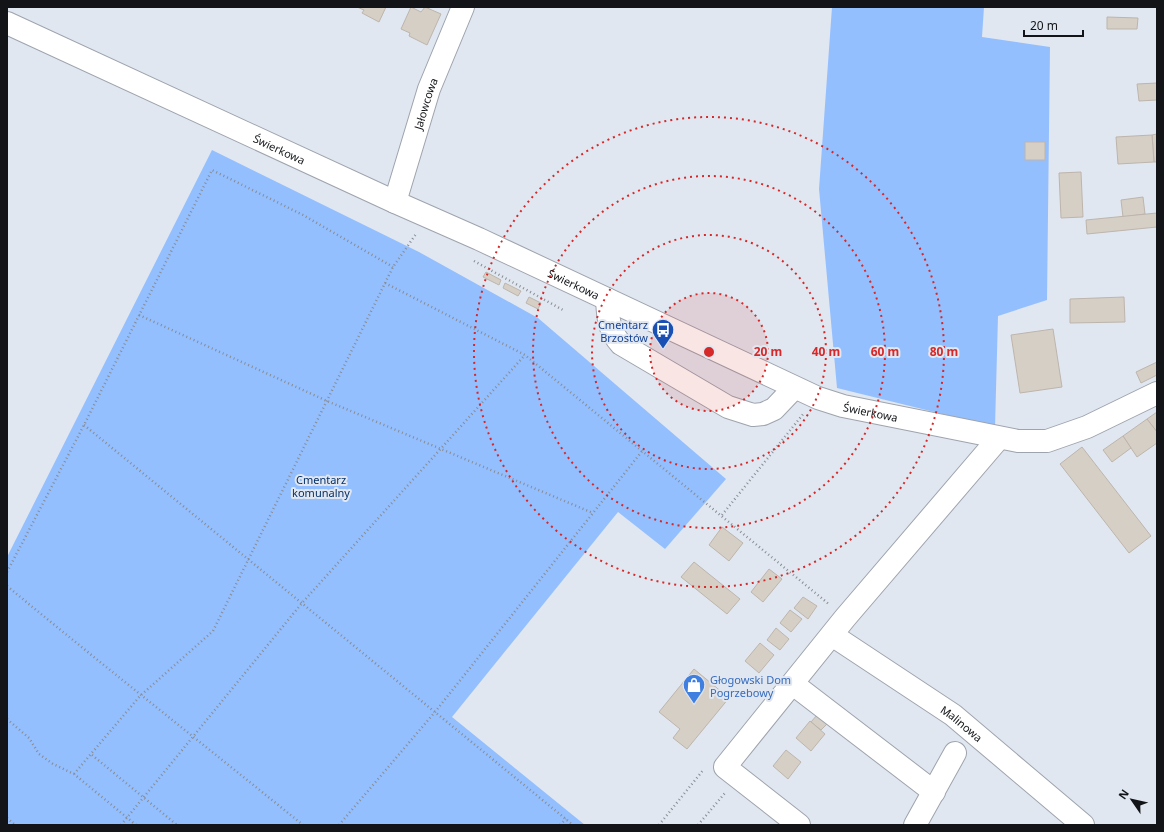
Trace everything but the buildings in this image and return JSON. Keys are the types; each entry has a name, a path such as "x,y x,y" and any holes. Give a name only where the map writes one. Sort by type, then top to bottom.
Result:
{"street":[{"path":"7,18 12,7"},
{"name":"Jałowcowa","path":"395,202 429,89 463,7"},
{"name":"Świerkowa","path":"7,23 395,202 479,238 794,388 843,406 999,438 1018,441 1047,441 1087,427 1157,393"},
{"path":"607,299 609,324 614,336 621,344 728,407 753,415 763,414 774,409 794,388"},
{"path":"799,825 725,767 832,635 999,438"},
{"name":"Malinowa","path":"832,635 953,715 1082,825"},
{"path":"793,684 934,792"},
{"path":"923,822 934,792 955,753"}],"path":[{"path":"7,572 84,424 212,170 303,215 393,267"},
{"path":"74,774 92,755 140,696 213,631 393,267 418,231"},
{"path":"473,261 562,310"},
{"path":"385,283 525,355 643,450 836,610"},
{"path":"139,315 327,401 593,513"},
{"path":"121,825 302,603 525,355"},
{"path":"722,516 806,411"},
{"path":"84,424 573,825"},
{"path":"339,825 435,712 643,450"},
{"path":"7,586 140,696 194,736 303,825"},
{"path":"7,719 29,738 39,754 53,764 74,774 136,825"},
{"path":"92,755 177,825"},
{"path":"698,825 727,790"},
{"path":"7,818 15,825"},
{"path":"560,825 566,819"}],"green space":[{"path":"832,7 984,7 982,37 1050,47 1047,300 998,316 995,427 837,388 819,189"},
{"name":"Cmentarz komunalny","path":"212,150 419,252 538,318 726,479 665,549 618,512 452,717 585,825 7,825 7,557"}],"place":[{"name":"Cmentarz Brzostów","path":"663,350"},
{"name":"Głogowski Dom Pogrzebowy","path":"694,704"}]}
